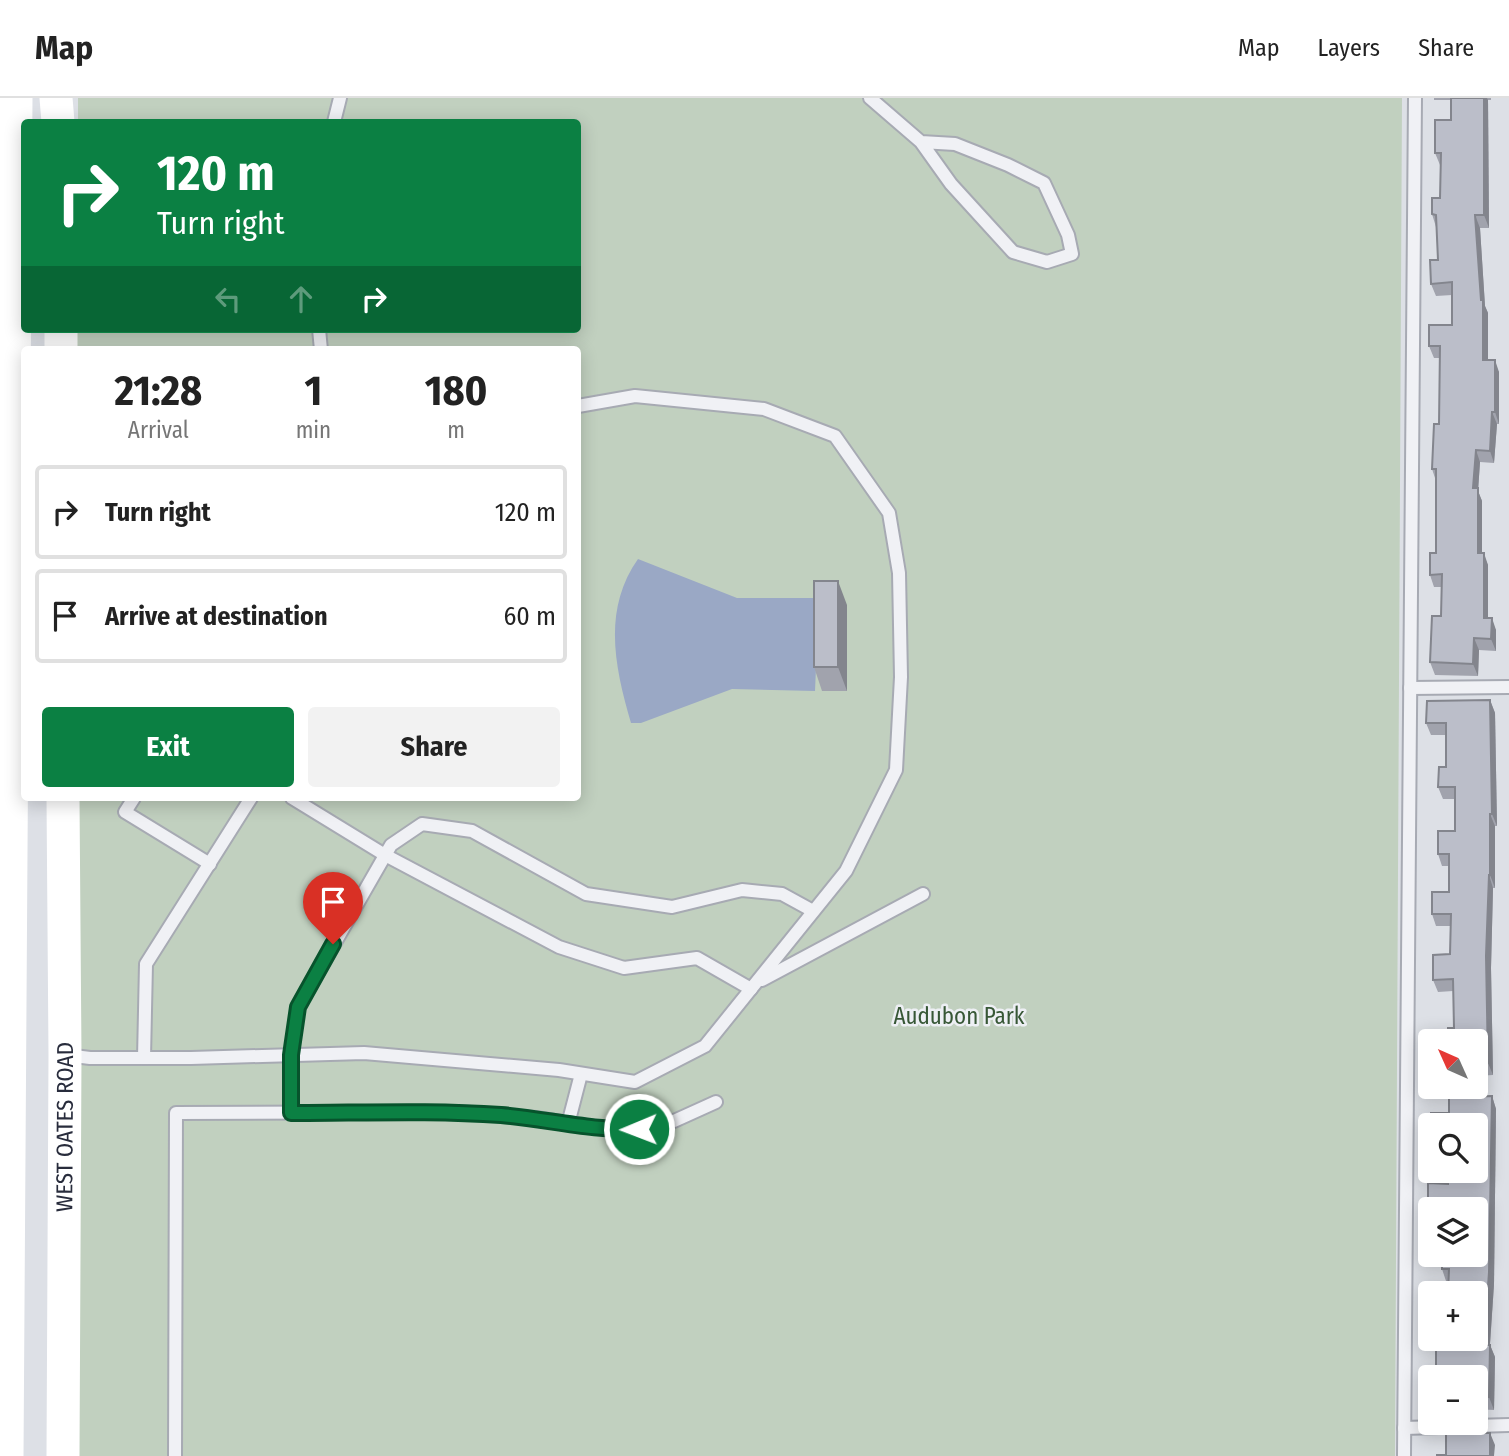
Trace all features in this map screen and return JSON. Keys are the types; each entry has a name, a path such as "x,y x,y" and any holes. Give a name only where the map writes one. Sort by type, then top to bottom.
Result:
{"main road":[{"path":"7,1456 4,1054 8,171 16,98"},
{"path":"56,98 60,119"},
{"path":"60,119 62,98"},
{"name":"WEST OATES ROAD","path":"62,1456 65,1055 63,801"},
{"path":"4,1054 65,1055"}],"lane":[{"path":"335,119 340,98"},
{"path":"870,98 921,142 951,184 1013,252 1047,262 1072,254 1069,235 1044,183 1008,164 955,144 921,142"},
{"path":"1404,1456 1415,98"},
{"path":"65,1055 144,1058 364,1053 581,1074 635,1082 705,1046 846,871 896,770 901,677 899,573 889,513 835,436 764,409 635,396 581,405"},
{"path":"1410,688 1509,687"},
{"path":"132,801 125,812 210,864"},
{"path":"144,1058 146,964 249,801"},
{"path":"297,801 385,855 559,947 624,968 697,958 753,986"},
{"path":"291,1113 291,1055 298,1007 391,845 422,824 472,831 586,894 672,907 742,890 782,894 813,911"},
{"path":"753,986 923,894"},
{"path":"568,1124 581,1074"},
{"path":"175,1456 176,1113 458,1112 536,1118 613,1130 639,1129 674,1121 716,1102"},
{"path":"1404,1428 1509,1424"}],"green space":[{"name":"Audubon Park","path":"78,98 1402,98 1395,1456 74,1456 75,801 581,801 581,346 76,346 76,333 581,333 581,119 78,119"}],"water":[{"path":"638,559 737,598 819,598 815,691 732,689 641,723 631,723 620,681 615,640 619,598"}],"building":[{"path":"1451,98 1484,98 1484,215 1475,215 1483,300 1483,360 1495,360 1495,412 1492,412 1490,451 1476,450 1473,488 1478,488 1478,553 1484,553 1484,618 1492,618 1491,639 1474,638 1473,664 1430,662 1432,616 1441,616 1442,574 1430,575 1430,553 1436,553 1436,469 1432,469 1434,424 1439,424 1440,346 1429,346 1429,325 1452,325 1452,282 1431,284 1430,260 1438,260 1436,215 1432,214 1432,198 1440,198 1441,153 1435,153 1435,120 1451,120"},
{"path":"814,581 838,581 838,667 814,667"},
{"path":"1490,700 1492,814 1486,956 1487,1029 1448,1029 1454,1028 1453,979 1433,980 1433,955 1450,954 1451,914 1432,914 1432,892 1449,892 1449,854 1438,854 1438,831 1455,831 1455,787 1438,787 1439,767 1446,767 1446,723 1426,723 1427,701"},
{"path":"1488,1096 1492,1096 1488,1287 1488,1281 1448,1281 1449,1269 1442,1267 1488,1267 1488,1197 1428,1197 1428,1183 1488,1183 1488,1113 1449,1113 1449,1099 1488,1099"},
{"path":"1490,1345 1489,1397 1488,1365 1436,1365 1436,1351 1488,1351"},
{"path":"1490,1433 1490,1456 1437,1456 1446,1455 1446,1435"}],"route":[{"path":"333,944 298,1007 291,1055 291,1113 458,1112 536,1118 613,1130 639,1129"}]}
